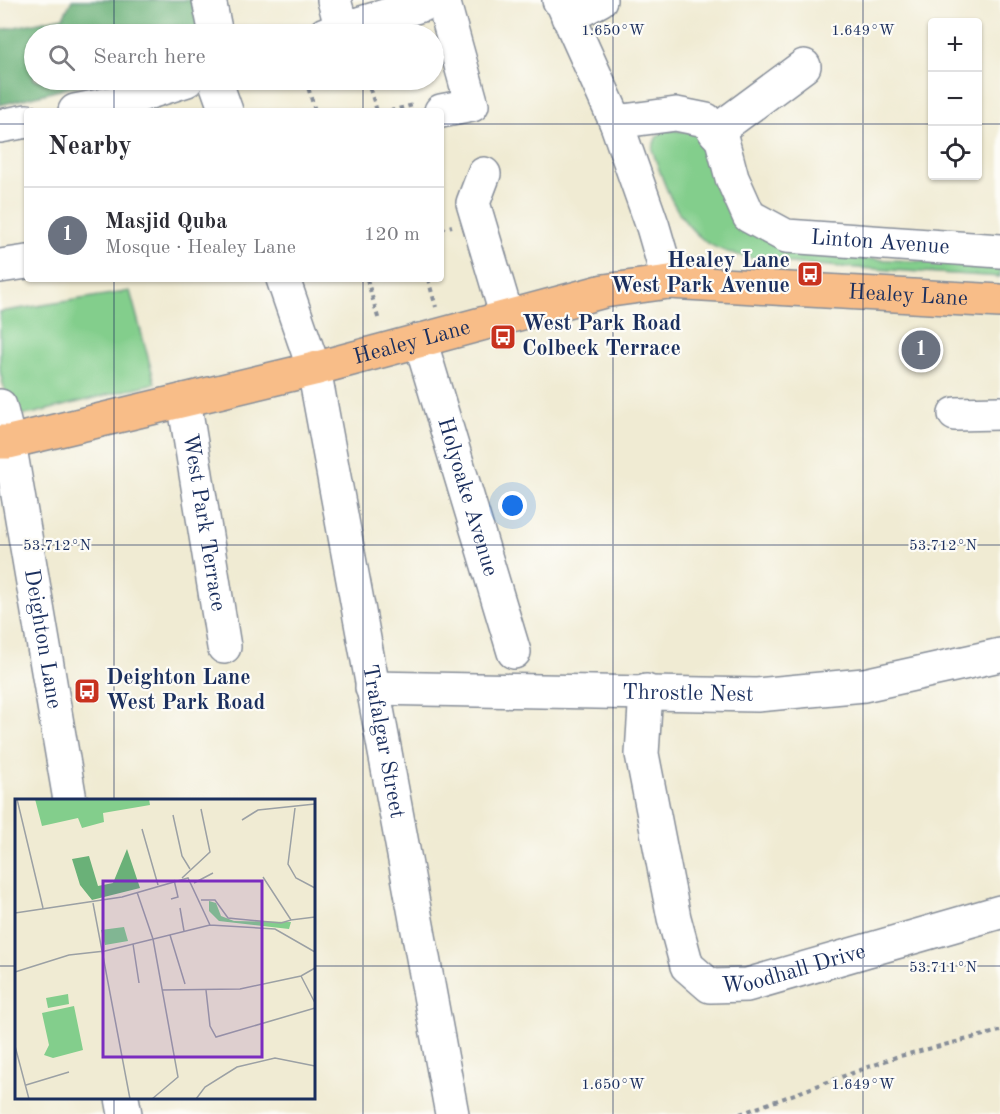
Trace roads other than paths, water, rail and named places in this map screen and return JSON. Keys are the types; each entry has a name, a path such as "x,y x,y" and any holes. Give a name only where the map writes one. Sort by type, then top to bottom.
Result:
{"main road":[{"name":"Healey Lane","path":"4,442 314,369 604,291 669,282 1000,301"}],"street":[{"path":"209,0 214,24"},
{"path":"334,21 438,0"},
{"path":"443,0 472,105 444,110"},
{"path":"600,0 563,8 616,122 653,227 669,282"},
{"path":"616,122 675,114 706,120 716,132 804,66"},
{"path":"90,108 156,90"},
{"path":"219,90 225,108"},
{"path":"0,126 24,122"},
{"name":"Linton Avenue","path":"716,132 722,140 732,178 749,216 786,236 1000,251"},
{"path":"484,174 473,203 507,317"},
{"path":"0,266 24,262"},
{"name":"Trafalgar Street","path":"284,282 314,369 452,1114"},
{"name":"Holyoake Avenue","path":"420,340 514,652"},
{"name":"West Park Terrace","path":"184,400 224,647"},
{"name":"Deighton Lane","path":"0,406 4,442 70,799"},
{"path":"955,414 1000,413"},
{"name":"Throstle Nest","path":"372,688 645,691 757,695 864,685 1000,655"},
{"name":"Woodhall Drive","path":"645,691 642,754 674,918 687,966 711,986 747,984 1000,912"},
{"path":"122,1099 124,1114"}],"place":[{"name":"Healey Lane West Park Avenue","path":"810,274"},
{"name":"West Park Road Colbeck Terrace","path":"503,337"},
{"name":"Masjid Quba","path":"921,350"},
{"name":"Deighton Lane West Park Road","path":"87,691"}]}
